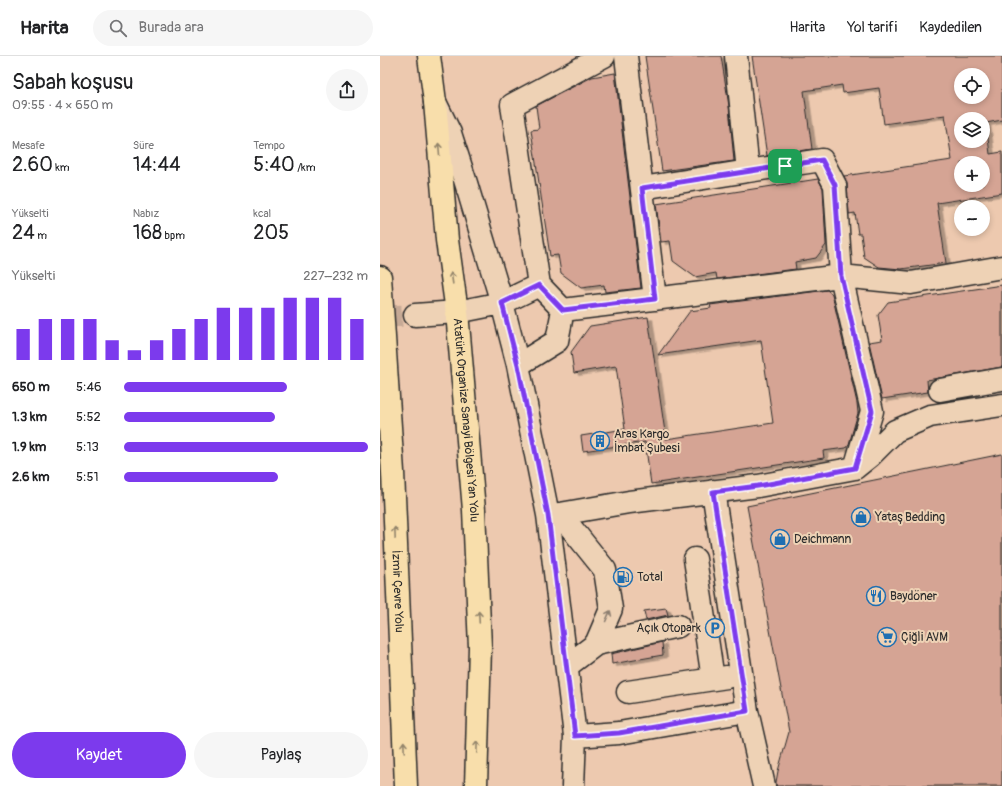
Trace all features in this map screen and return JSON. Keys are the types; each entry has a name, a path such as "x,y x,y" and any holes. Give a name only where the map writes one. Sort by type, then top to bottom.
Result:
{"main road":[{"name":"Atatürk Organize Sanayi Bölgesi Yan Yolu","path":"429,56 447,240 457,312 474,510 480,639 476,786"},
{"name":"İzmir Çevre Yolu","path":"380,277 393,472 406,786"}],"street":[{"path":"563,310 539,285 512,105 604,56"},
{"path":"626,56 655,299"},
{"path":"736,56 748,171"},
{"path":"434,102 450,133 469,190 502,303 554,515 567,666 575,736 573,786"},
{"path":"642,188 822,160 835,185 841,276 872,411 855,468"},
{"path":"563,310 841,276 911,283 1002,267"},
{"path":"415,315 457,312 502,303 539,285"},
{"path":"518,365 557,341 563,310"},
{"path":"940,390 1002,379"},
{"path":"554,515 629,502 758,486 855,468 870,456 895,431 930,416 1002,405"},
{"path":"713,492 747,711 764,786"},
{"path":"554,515 605,570 611,609 596,644"},
{"path":"695,559 713,679"},
{"path":"567,666 596,644 678,626"},
{"path":"706,634 735,630"},
{"path":"628,692 742,674"},
{"path":"575,736 619,733 747,711"}],"building":[{"path":"645,56 721,56 729,106 734,161 662,171"},
{"path":"752,56 1002,56 1002,120 990,122 990,112 954,112 954,148 989,148 990,154 1002,152 1002,193 937,203 946,263 901,269 879,267 864,257 861,234 858,234 855,213 849,214 847,184 844,176 952,160 945,115 884,124 879,88 843,93 842,85 804,91 812,149 767,156"},
{"path":"615,73 641,288 605,292 604,285 581,288 561,273 558,255 550,256 531,130 539,129 536,106 592,77"},
{"path":"818,179 823,188 826,245 816,258 795,262 796,269 717,279 716,273 695,277 673,261 670,241 661,242 656,204"},
{"path":"1002,285 1002,367 927,380 928,392 882,399 869,342 882,340 878,315 888,302"},
{"path":"827,290 832,294 857,403 858,413 849,444 846,448 823,451 824,458 651,484 645,442 583,451 581,436 625,429 616,366 574,373 571,352 590,326 648,317 666,439 773,423 761,340 658,355 690,311 711,308 710,305"},
{"name":"Çiğli AVM","path":"1002,454 1002,786 776,786 778,771 789,732 747,506"},
{"path":"666,608 668,615 646,620 644,611"},
{"path":"662,642 663,655 612,664 611,654"}],"tunnel":[{"path":"380,317 415,315"}],"place":[{"name":"Aras Kargo İmbat Şubesi","path":"600,441"},
{"name":"Yataş Bedding","path":"861,517"},
{"name":"Deichmann","path":"780,539"},
{"name":"Total","path":"623,577"},
{"name":"Baydöner","path":"876,596"},
{"name":"Açık Otopark","path":"715,628"},
{"name":"Çiğli AVM","path":"887,637"}],"route":[{"path":"822,160 835,185 841,276 872,411 855,468 758,486 713,492 747,711 619,733 575,736 548,515 518,365 502,303 539,285 563,310 655,299 642,188 785,166 822,160"}]}
